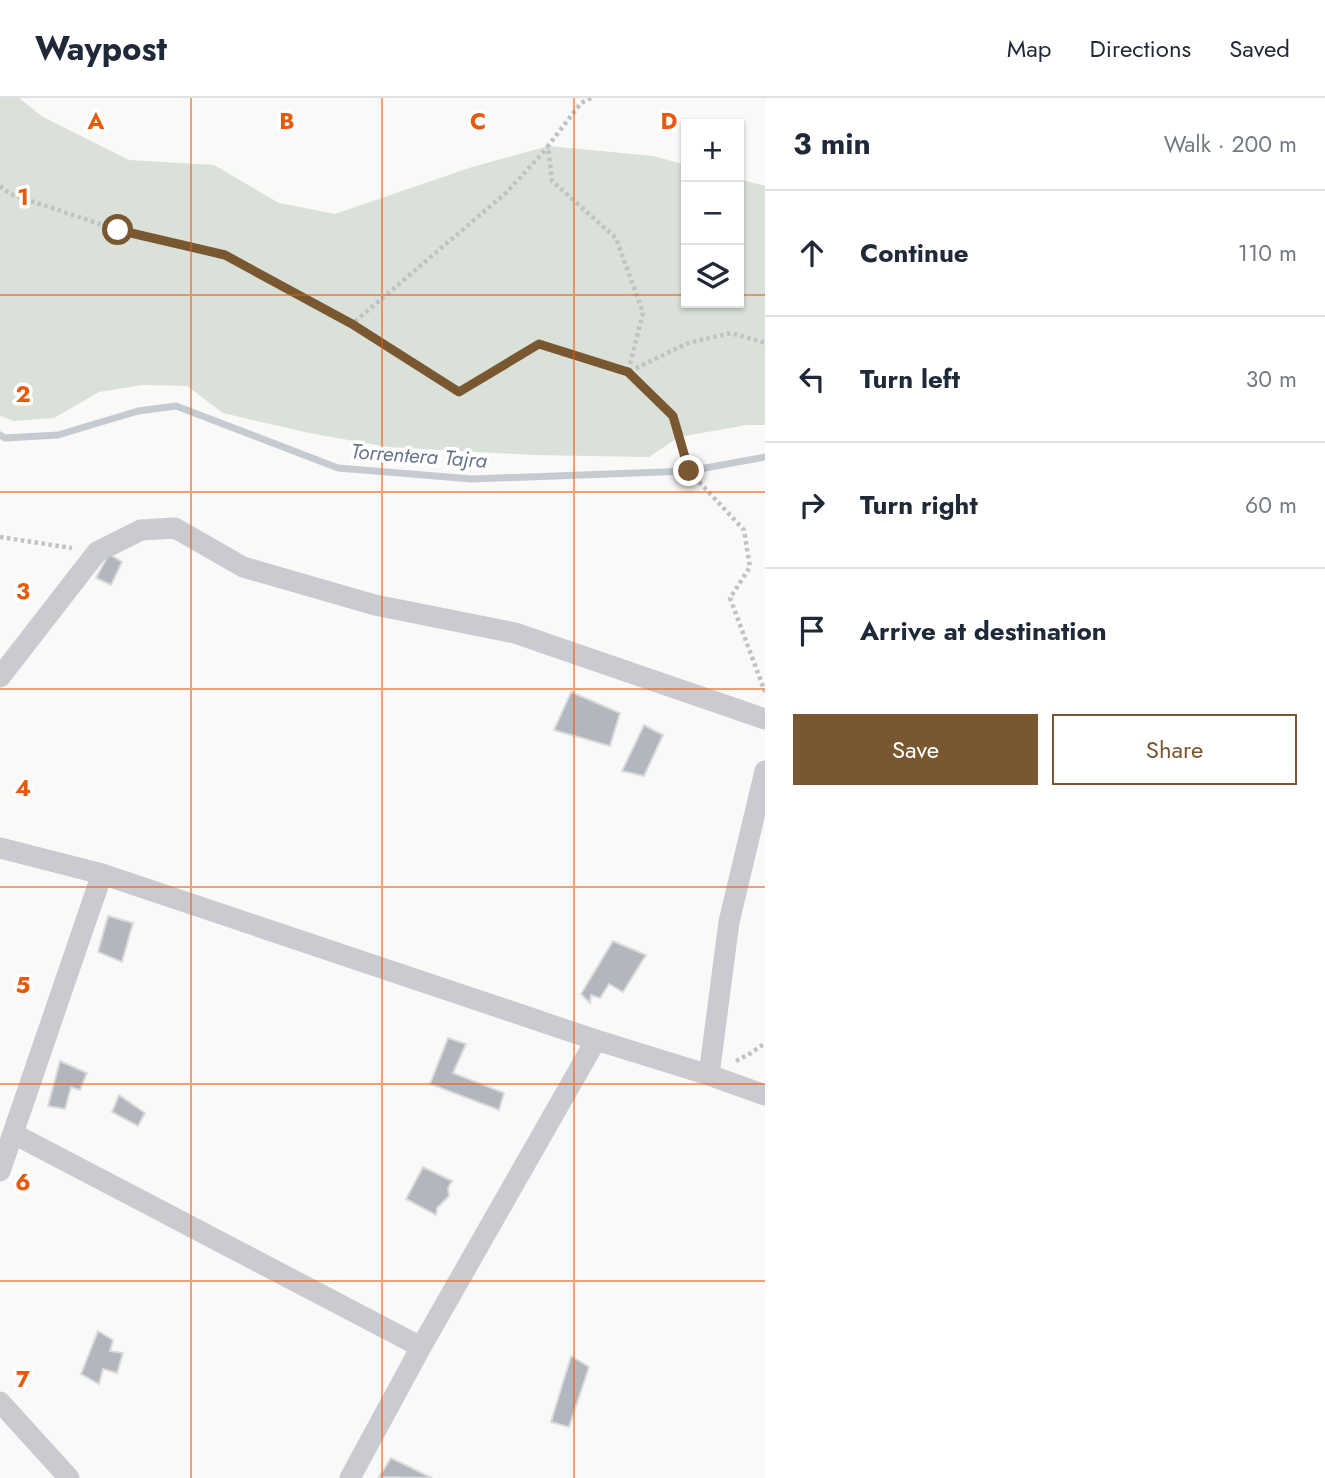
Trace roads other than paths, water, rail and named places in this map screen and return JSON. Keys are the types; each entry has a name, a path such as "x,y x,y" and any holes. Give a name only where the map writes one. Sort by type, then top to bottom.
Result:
{"street":[{"path":"0,677 97,552 141,530 175,528 243,567 375,605 515,633 765,719"},
{"path":"709,1075 729,922 765,771"},
{"path":"0,848 102,874 765,1095"},
{"path":"0,1170 102,874"},
{"path":"350,1478 421,1347 596,1040"},
{"path":"14,1134 421,1347"},
{"path":"0,1402 69,1478"}],"waterway":[{"name":"Torrentera Tajra","path":"0,435 5,438 58,435 138,411 176,406 338,468 472,479 689,471 765,457"}]}
